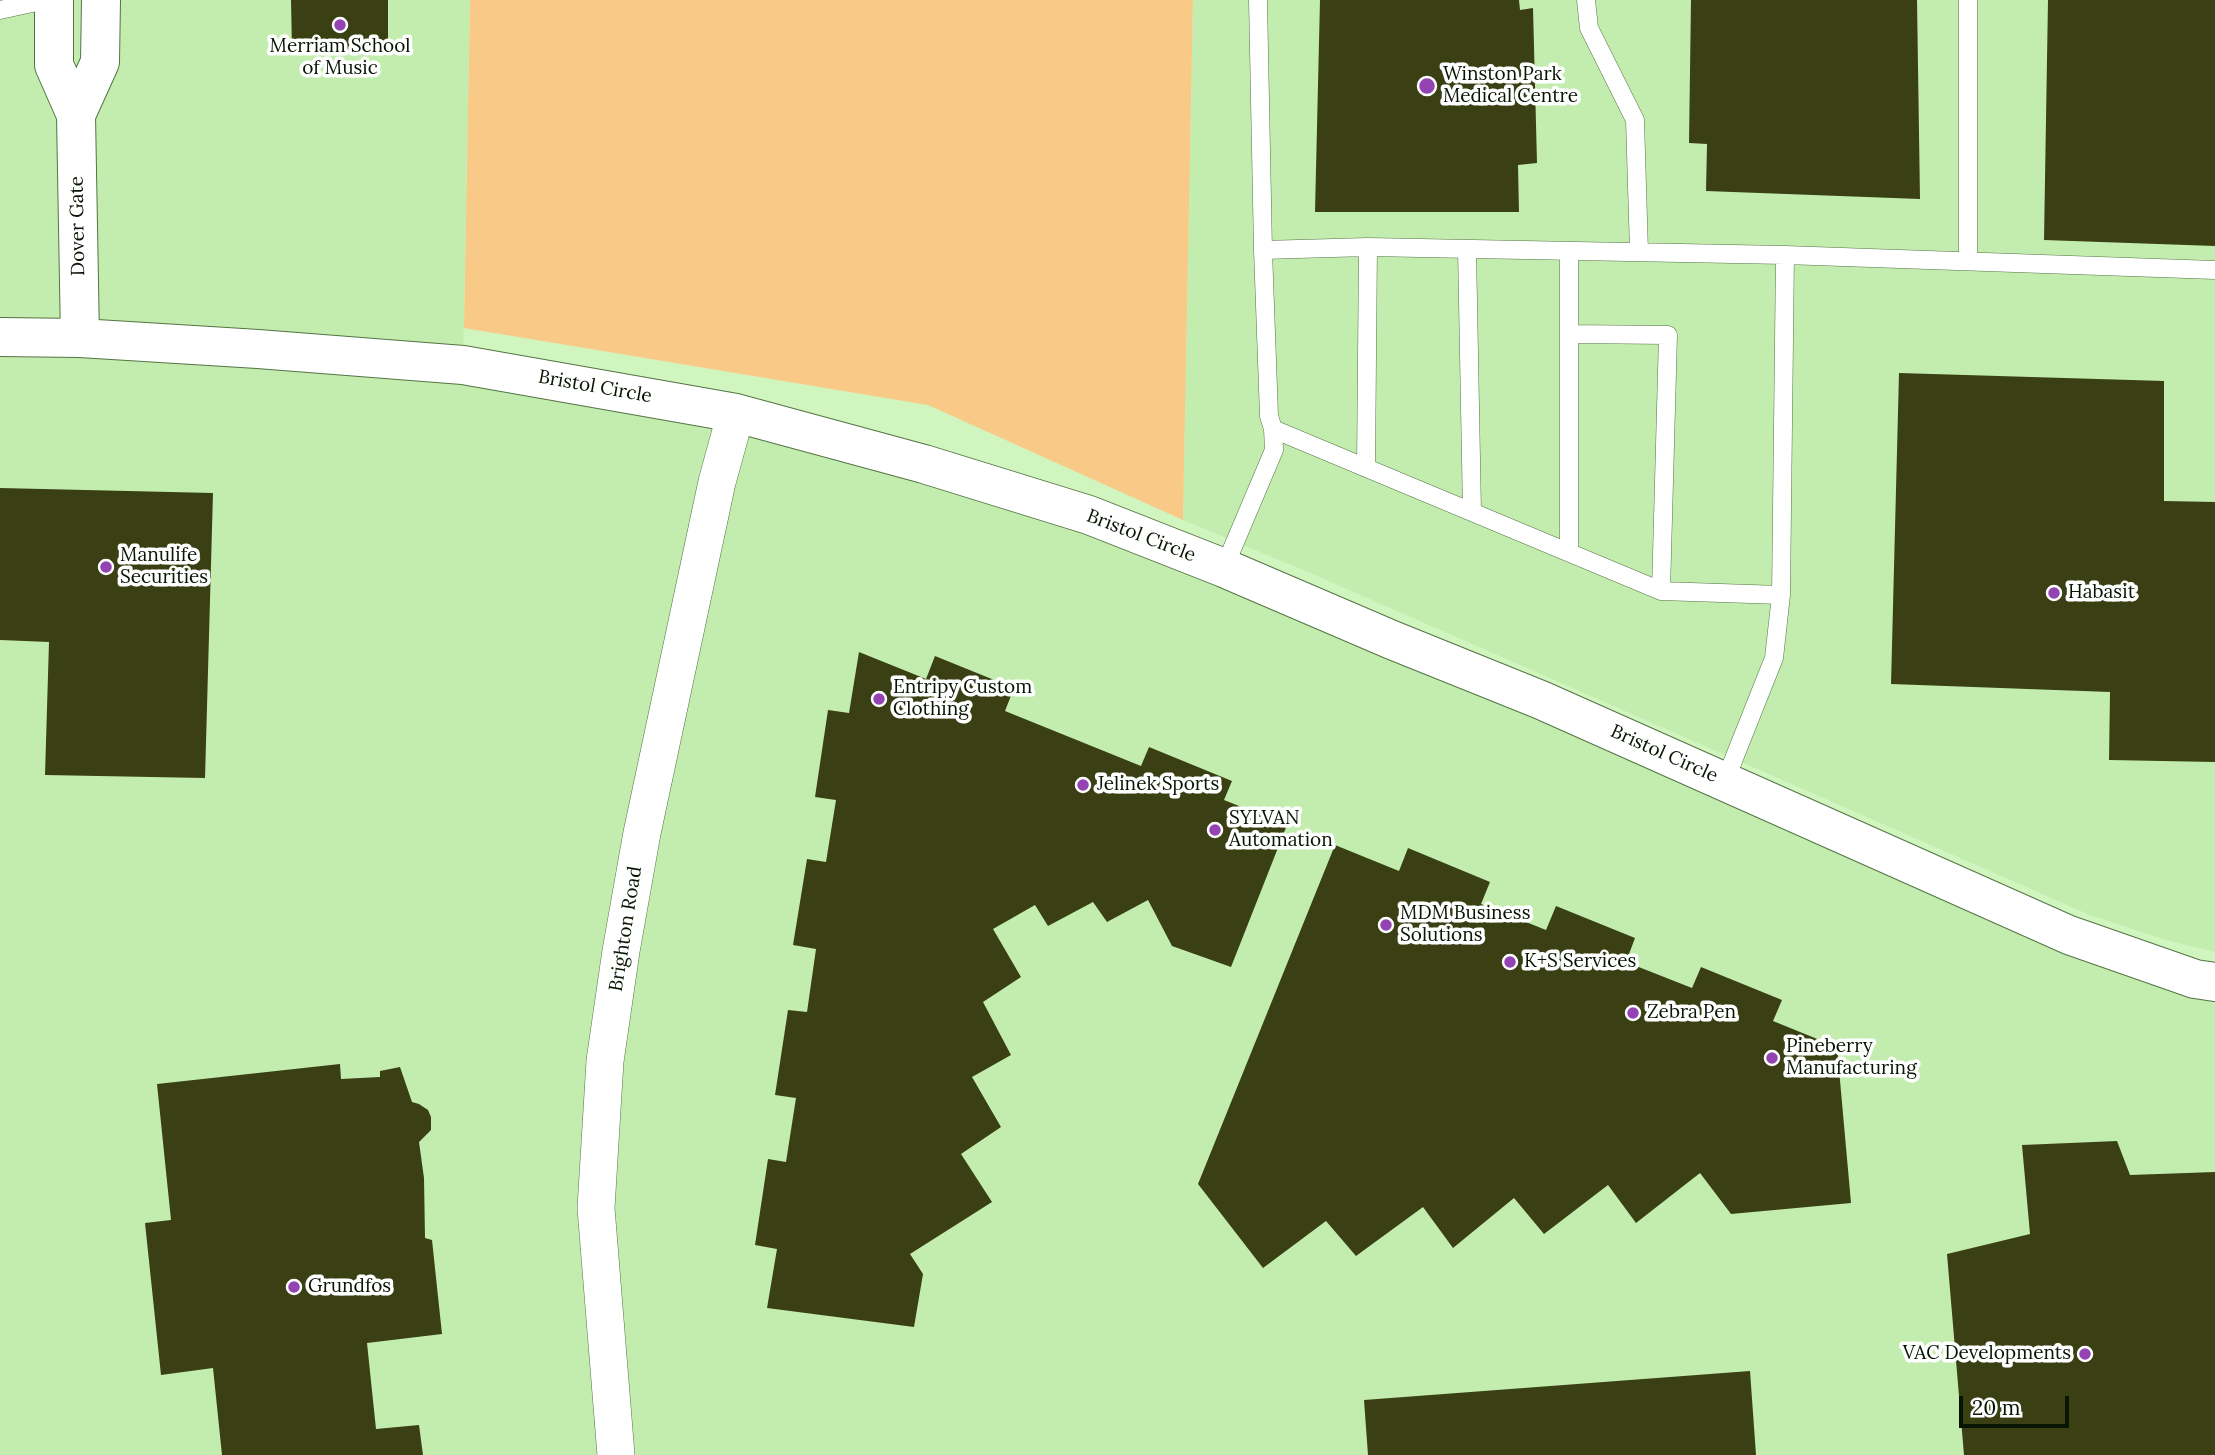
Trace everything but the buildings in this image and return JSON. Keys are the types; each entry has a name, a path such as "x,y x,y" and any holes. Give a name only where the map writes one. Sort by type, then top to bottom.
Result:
{"street":[{"name":"Dover Gate","path":"54,0 54,65 76,115 80,338"},
{"name":"Dover Gate","path":"76,115 100,62 101,0"},
{"name":"Bristol Circle","path":"0,337 80,338 347,354 463,365 736,413 925,464 1089,515 1224,568 1541,700 2069,935 2195,979 2215,982"},
{"name":"Brighton Road","path":"616,1455 596,1208 605,1061 642,833 717,482 736,413"}],"lane":[{"path":"0,10 46,0"},
{"path":"1224,568 1274,450 1269,416 1263,250 1258,0"},
{"path":"1586,0 1589,28 1635,120 1639,252"},
{"path":"1968,0 1968,261"},
{"path":"1263,250 1368,247 1785,255 2215,270"},
{"path":"1366,468 1368,247"},
{"path":"1467,249 1472,512"},
{"path":"1569,251 1569,552"},
{"path":"1725,782 1774,658 1781,595 1785,255"},
{"path":"1569,334 1668,335 1661,591"},
{"path":"1273,429 1661,591 1781,595"}],"shaded area":[{"path":"0,0 470,0 463,365 924,464 2215,982 2215,1455 0,1455"},
{"path":"470,0 1193,0 1183,520 928,405 464,328"},
{"path":"1193,0 2215,0 2215,952 2166,940 2090,915 1308,572 1183,520"}],"place":[{"name":"Merriam School of Music","path":"340,25"},
{"name":"Winston Park Medical Centre","path":"1427,86"},
{"name":"Manulife Securities","path":"106,567"},
{"name":"Habasit","path":"2054,593"},
{"name":"Entripy Custom Clothing","path":"879,699"},
{"name":"Jelinek Sports","path":"1083,785"},
{"name":"SYLVAN Automation","path":"1215,830"},
{"name":"MDM Business Solutions","path":"1386,925"},
{"name":"K+S Services","path":"1510,962"},
{"name":"Zebra Pen","path":"1633,1013"},
{"name":"Pineberry Manufacturing","path":"1772,1058"},
{"name":"Grundfos","path":"294,1287"},
{"name":"VAC Developments","path":"2085,1354"}]}
